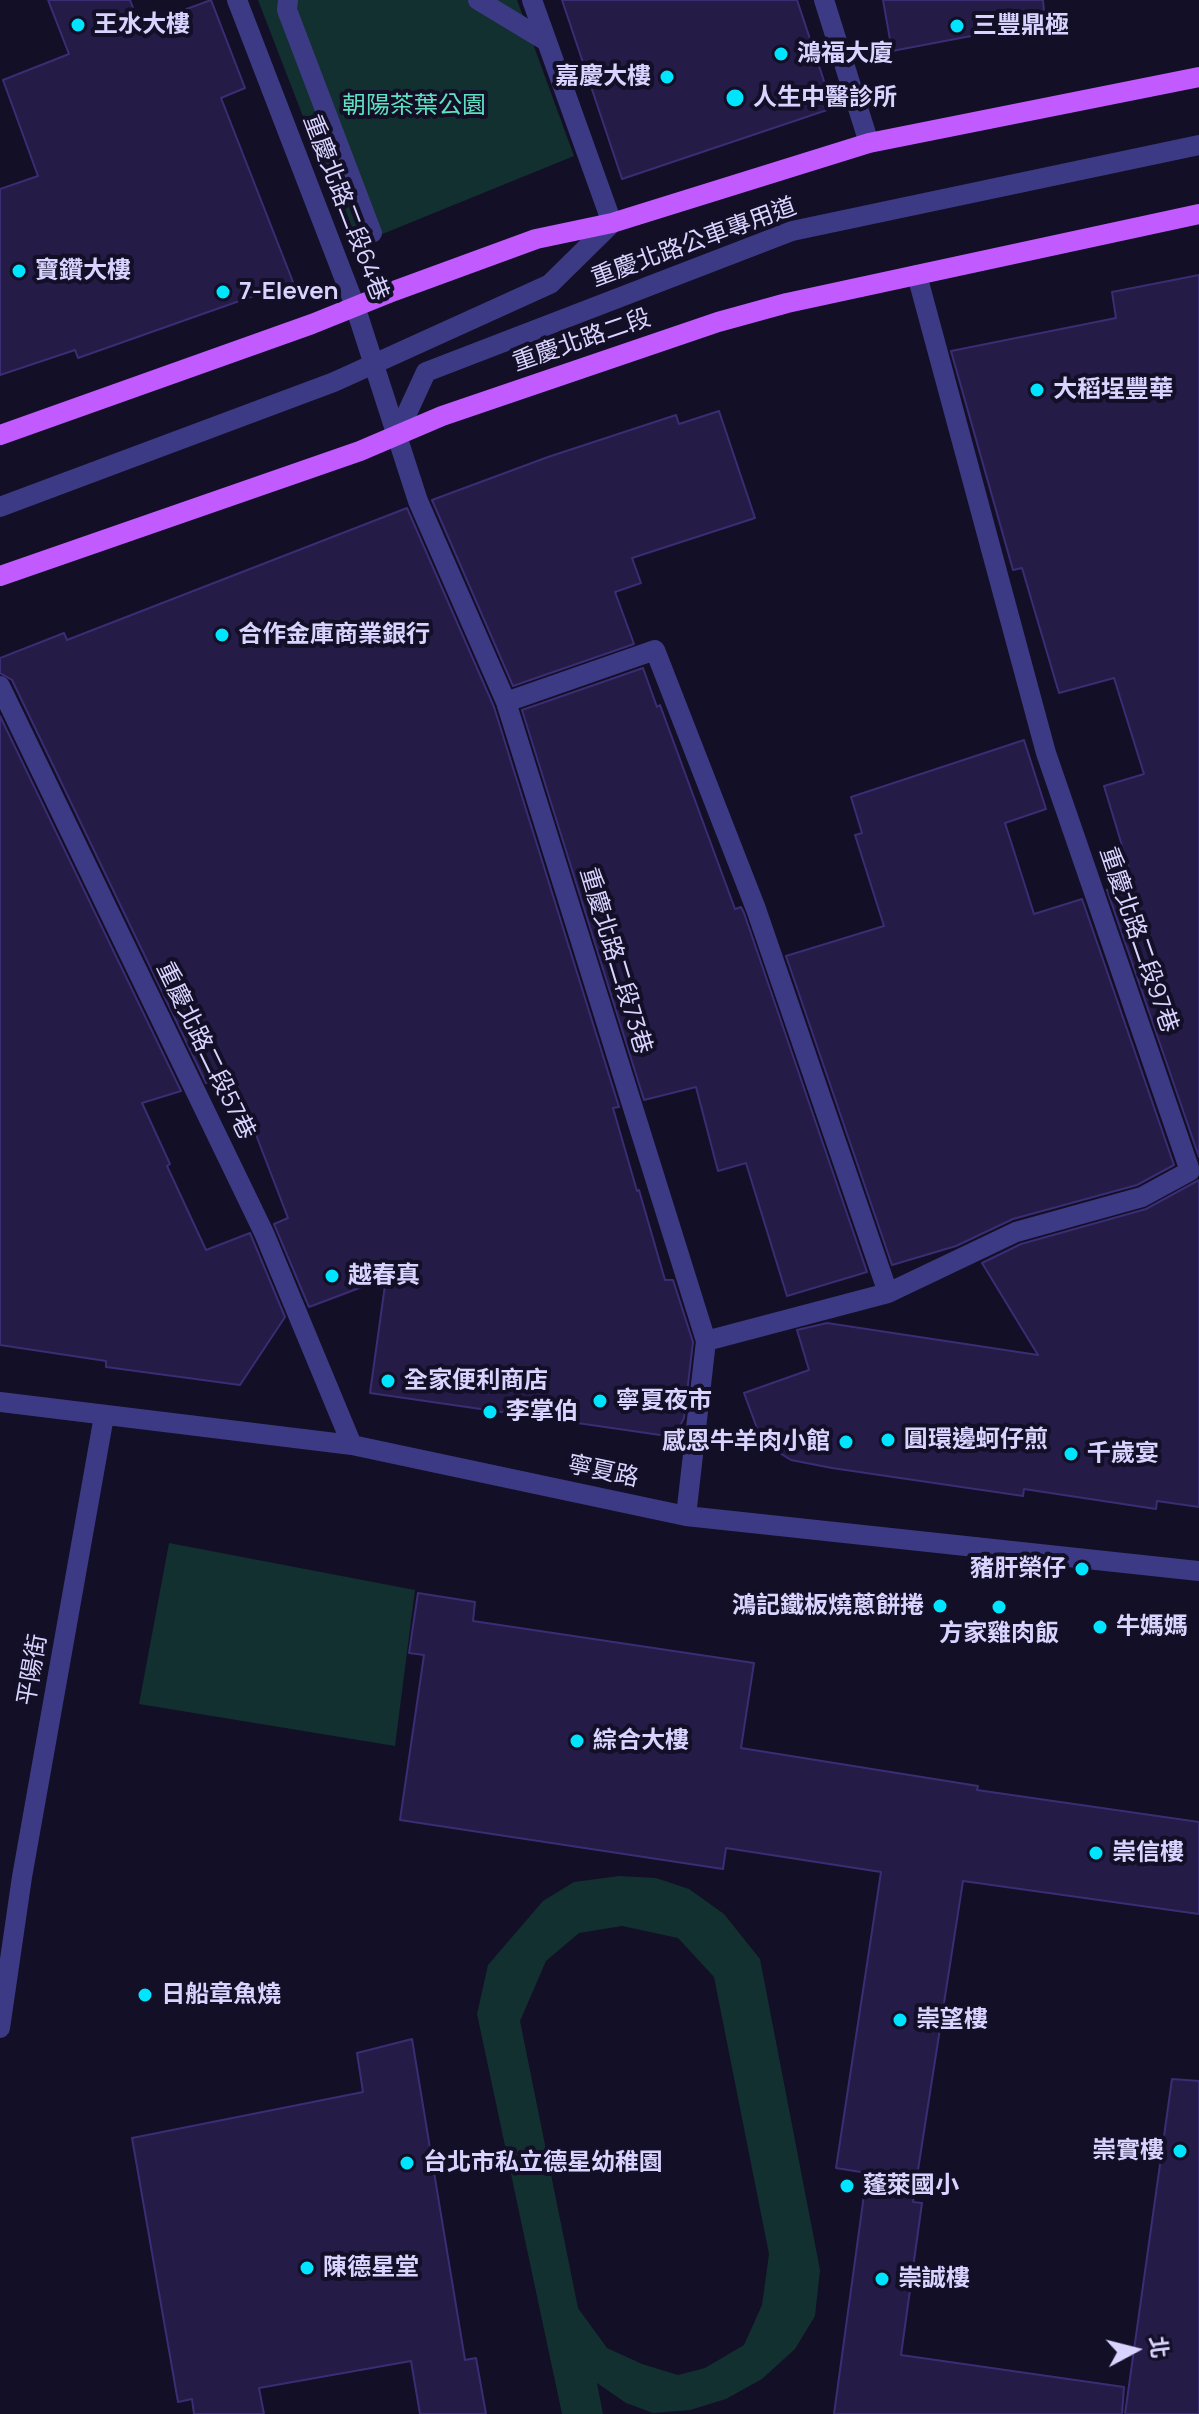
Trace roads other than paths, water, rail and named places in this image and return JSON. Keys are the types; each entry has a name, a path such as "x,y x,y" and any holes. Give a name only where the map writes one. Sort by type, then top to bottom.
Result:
{"main road":[{"path":"0,435 312,324 536,239 612,223 869,143 1199,77"},
{"name":"重慶北路二段","path":"0,576 396,437 442,416 718,322 787,303 1199,214"}],"street":[{"name":"重慶北路二段64巷","path":"237,0 355,306 396,437"},
{"path":"288,0 287,10 372,233"},
{"path":"478,0 546,41"},
{"path":"532,0 612,223"},
{"path":"824,0 869,143"},
{"name":"重慶北路公車專用道","path":"396,437 426,372 792,231 1199,145"},
{"name":"重慶北路公車專用道","path":"0,507 375,365 550,284 612,223"},
{"name":"重慶北路二段97巷","path":"706,1341 888,1293 1016,1232 1142,1197 1190,1171 1046,753 917,275"},
{"name":"重慶北路二段73巷","path":"396,437 418,501 506,702 706,1341 686,1516"},
{"path":"506,702 655,650 756,909 888,1293"},
{"name":"重慶北路二段57巷","path":"0,686 264,1233 352,1445"},
{"name":"寧夏路","path":"0,1402 352,1445 686,1516 1199,1571"},
{"name":"平陽街","path":"0,2028 22,1877 104,1416"},
{"path":"0,1880 22,1877"}],"place":[{"name":"王水大樓","path":"78,25"},
{"name":"三豐鼎極","path":"957,26"},
{"name":"鴻福大廈","path":"781,54"},
{"name":"嘉慶大樓","path":"667,77"},
{"name":"人生中醫診所","path":"735,98"},
{"name":"寶鑽大樓","path":"19,271"},
{"name":"7-Eleven","path":"223,292"},
{"name":"大稻埕豐華","path":"1037,390"},
{"name":"合作金庫商業銀行","path":"222,635"},
{"name":"越春真","path":"332,1276"},
{"name":"全家便利商店","path":"388,1381"},
{"name":"寧夏夜市","path":"600,1401"},
{"name":"李掌伯","path":"490,1412"},
{"name":"圓環邊蚵仔煎","path":"888,1440"},
{"name":"感恩牛羊肉小館","path":"846,1442"},
{"name":"千歲宴","path":"1071,1454"},
{"name":"豬肝榮仔","path":"1082,1569"},
{"name":"鴻記鐵板燒蔥餅捲","path":"940,1606"},
{"name":"方家雞肉飯","path":"999,1607"},
{"name":"牛媽媽","path":"1100,1627"},
{"name":"綜合大樓","path":"577,1741"},
{"name":"崇信樓","path":"1096,1853"},
{"name":"日船章魚燒","path":"145,1995"},
{"name":"崇望樓","path":"900,2020"},
{"name":"崇實樓","path":"1180,2151"},
{"name":"台北市私立德星幼稚園","path":"407,2163"},
{"name":"蓬萊國小","path":"847,2186"},
{"name":"陳德星堂","path":"307,2268"},
{"name":"崇誠樓","path":"882,2279"}],"park label":[{"name":"朝陽茶葉公園","path":"414,106"}]}
